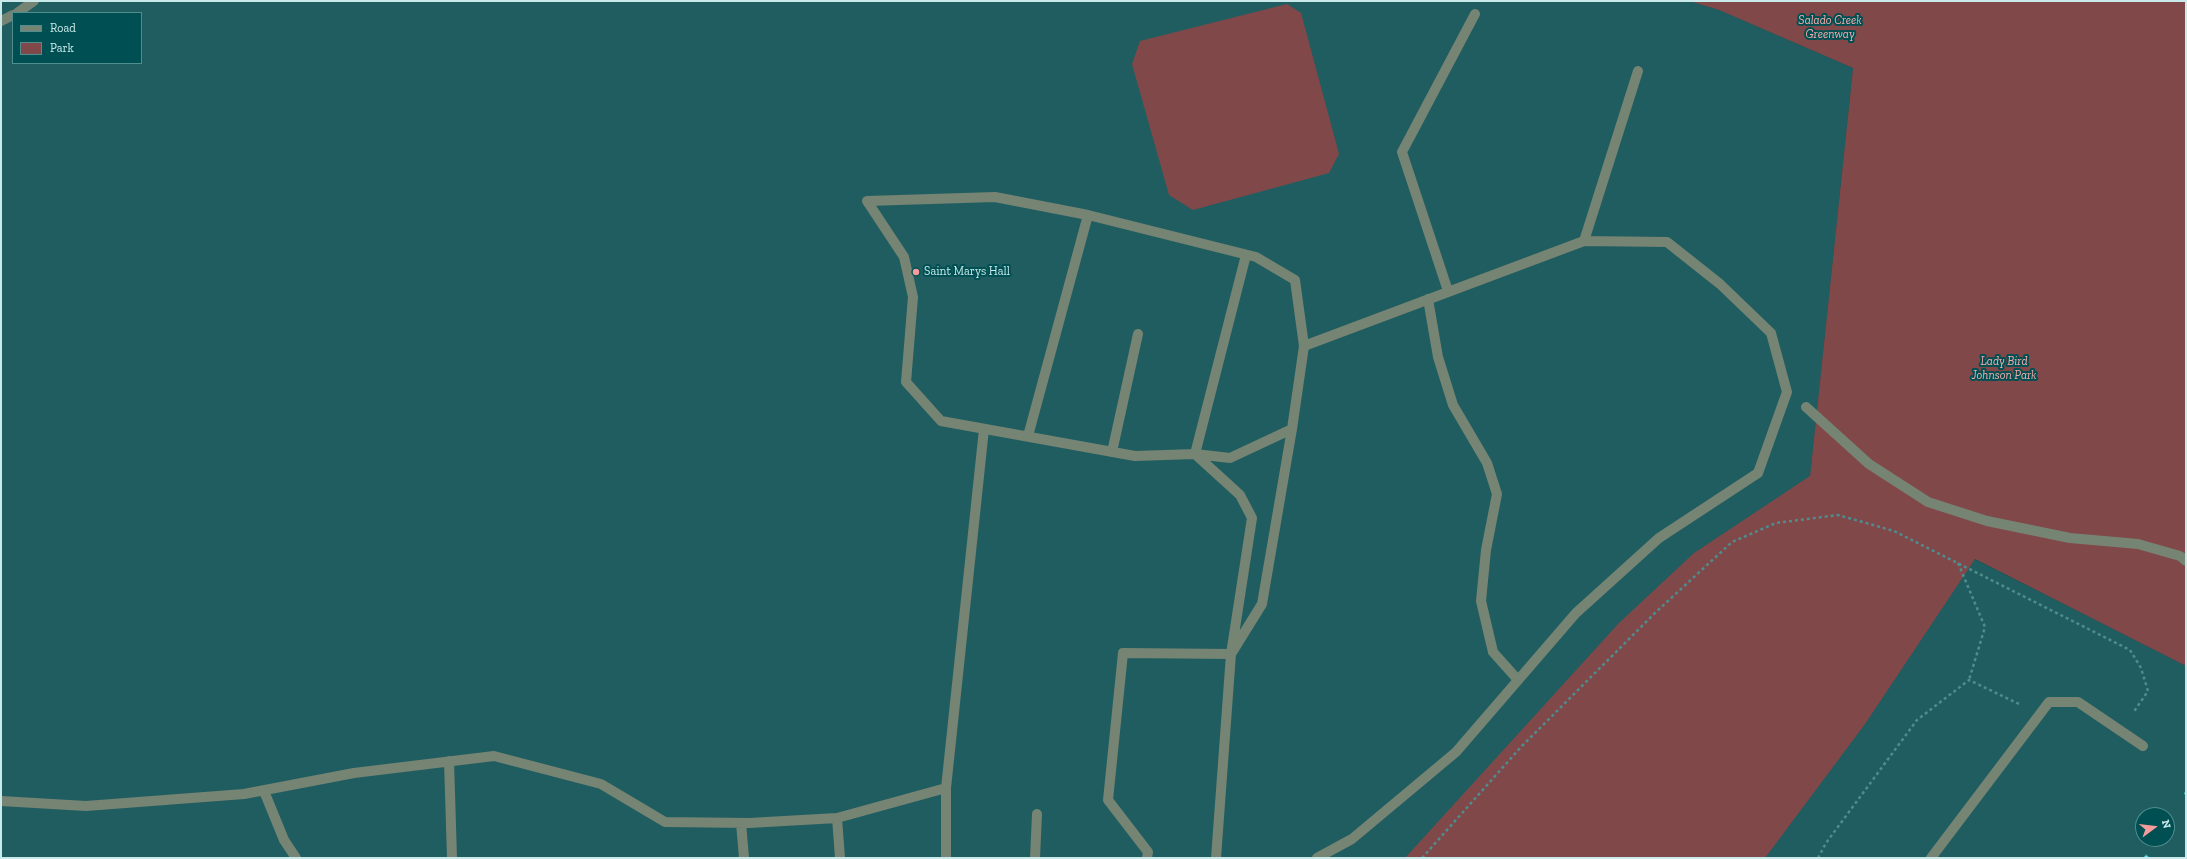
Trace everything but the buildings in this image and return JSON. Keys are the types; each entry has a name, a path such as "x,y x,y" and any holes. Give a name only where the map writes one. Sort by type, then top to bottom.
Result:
{"lane":[{"path":"18,12 34,1"},
{"path":"1448,291 1402,152 1475,14"},
{"path":"1,21 12,16"},
{"path":"1584,241 1638,71"},
{"path":"1231,654 1262,604 1292,428 1304,346 1296,280 1256,257 1088,215 995,197 867,201 904,257 913,297 906,382 941,421 1135,456 1195,454 1230,458 1292,428"},
{"path":"1028,436 1088,215"},
{"path":"1304,346 1584,241 1667,242 1720,284 1771,333 1787,392 1758,473 1659,538 1576,613 1456,752 1352,839 1317,858"},
{"path":"1195,454 1246,255"},
{"path":"1428,299 1438,357 1454,405 1487,463 1497,494 1486,550 1480,601 1493,652 1518,680"},
{"path":"1112,452 1138,334"},
{"path":"1806,407 1869,464 1928,502 1987,521 2070,538 2138,544 2180,556 2186,561"},
{"path":"946,858 946,788 984,429"},
{"path":"1195,454 1240,495 1252,518 1231,654 1216,858"},
{"path":"1147,858 1148,852 1108,800 1122,653 1231,654"},
{"path":"1944,858 1933,855 2049,702 2078,702 2143,746"},
{"path":"1,800 86,806 244,794 354,773 494,756 601,784 665,822 741,823 837,818 946,788"},
{"path":"449,761 452,858"},
{"path":"264,791 284,840 296,858"},
{"path":"1035,858 1037,814"},
{"path":"837,818 840,858"},
{"path":"741,823 744,858"}],"path":[{"path":"1422,858 1521,747 1656,612 1732,542 1776,523 1838,515 1894,531 2130,650 2141,668 2148,690 2122,731"},
{"path":"1818,858 1826,843 1918,720 1969,680 1985,627 1957,563"},
{"path":"1969,680 2016,702 2036,718"}],"shaded area":[{"name":"Saint Marys Hall","path":"1,1 1689,1 1719,10 1853,68 1810,476 2186,666 2186,858 1,858"}],"green space":[{"name":"Lady Bird Johnson Park","path":"1689,1 2186,1 2186,666 1975,559 1865,724 1765,858 1405,858 1619,623 1694,553 1810,476 1853,68 1719,10"},
{"path":"1287,4 1301,13 1339,154 1329,173 1193,210 1169,195 1132,64 1140,41"}],"place":[{"name":"Saint Marys Hall","path":"916,272"}],"park label":[{"name":"Salado Creek Greenway","path":"1830,28"}]}
